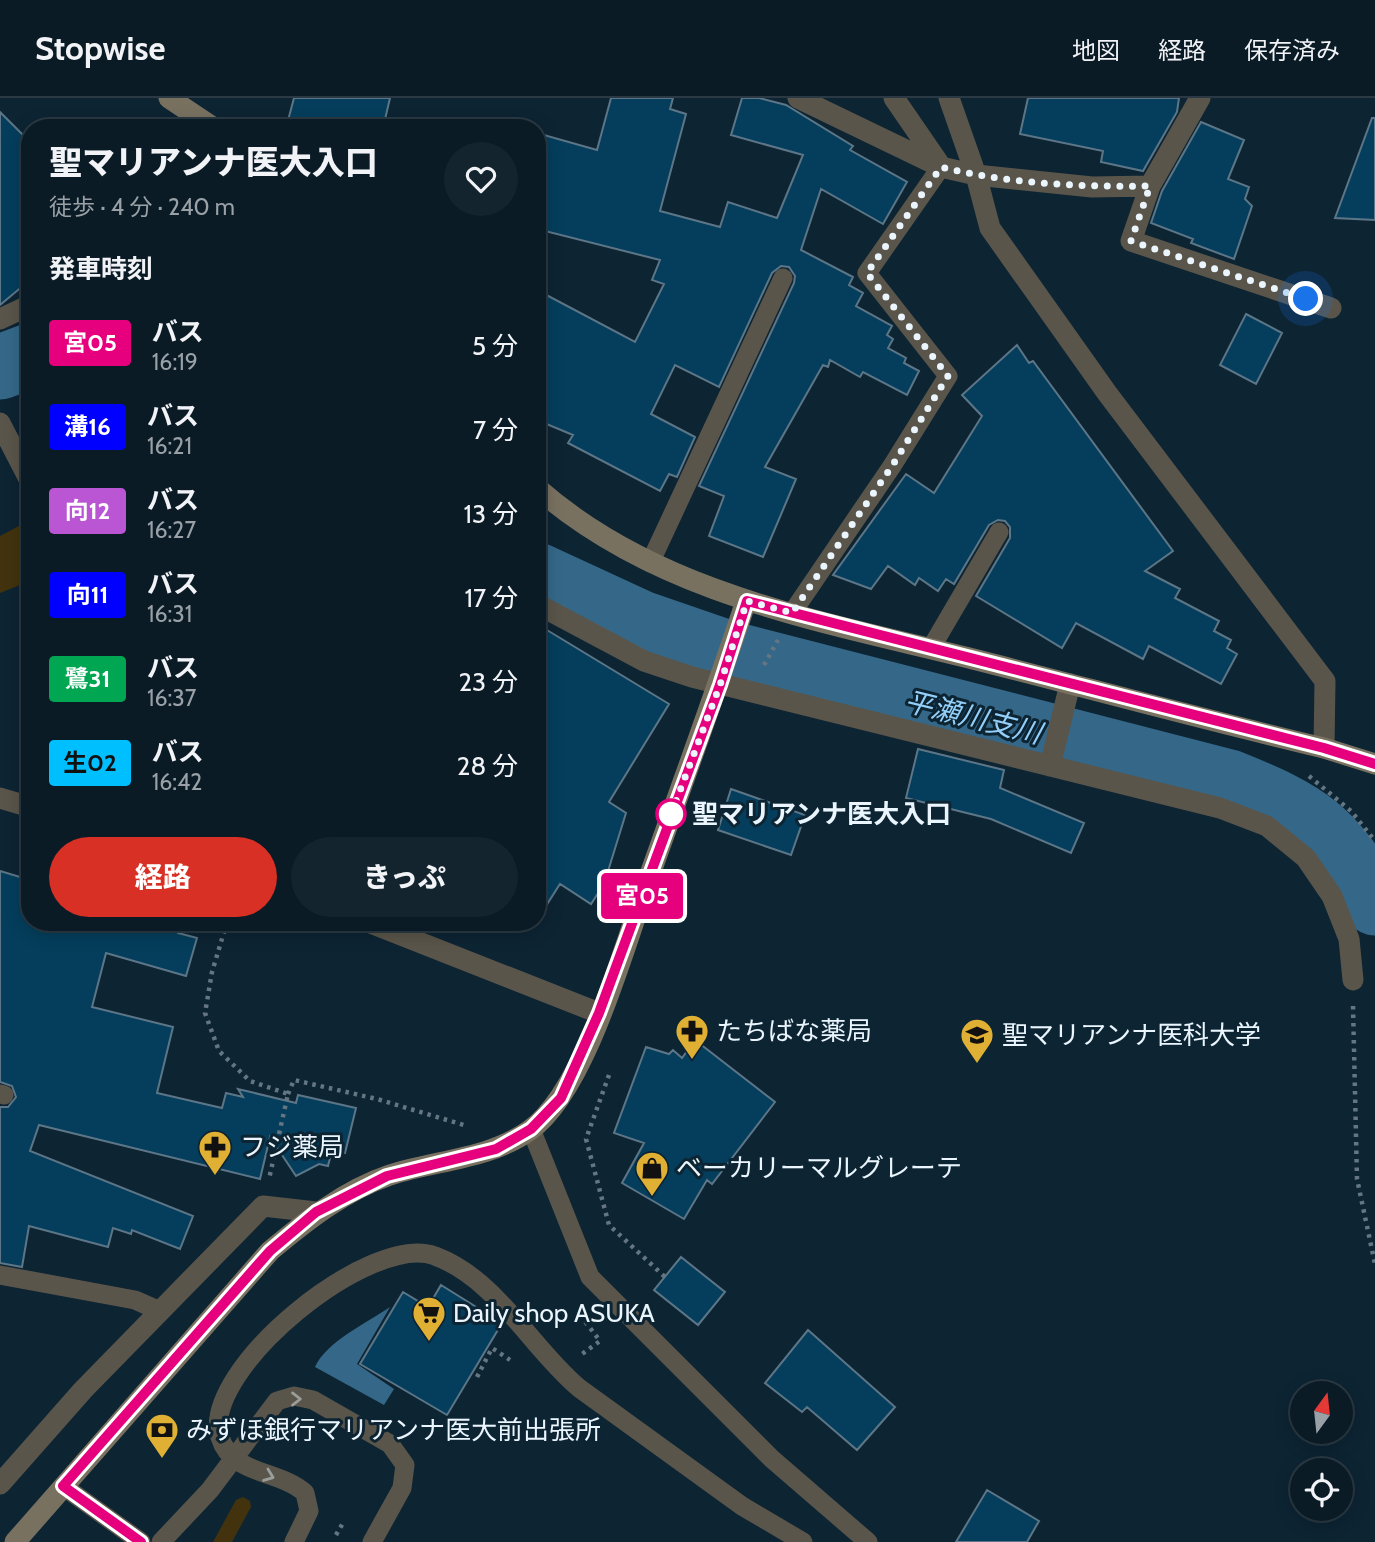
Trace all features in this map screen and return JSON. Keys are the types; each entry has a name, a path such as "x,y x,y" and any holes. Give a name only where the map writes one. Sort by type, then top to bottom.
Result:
{"street":[{"path":"169,98 200,119"},
{"path":"798,98 941,167 976,175 1092,187 1150,186"},
{"path":"894,98 941,167"},
{"path":"949,98 976,175 990,229 1107,393 1325,681 1324,748"},
{"path":"1200,98 1150,186 1131,241 1331,307"},
{"path":"0,319 21,308"},
{"path":"0,423 21,464"},
{"path":"546,494 612,542 650,564 747,601 1324,748 1375,764"},
{"path":"15,1542 270,1251 316,1212 387,1176 496,1149 522,1135 561,1098 599,1013 723,676 747,601"},
{"path":"546,609 644,661 723,676 1052,760 1220,808 1266,826 1306,858 1332,895 1349,939 1353,980"},
{"path":"1052,760 1070,684"},
{"path":"0,799 21,805"},
{"path":"391,931 599,1013"},
{"path":"0,1484 83,1390 263,1206 316,1212"}],"lane":[{"path":"792,613 892,466 948,376 867,273 941,167"},
{"path":"650,564 783,278"},
{"path":"931,648 999,533"},
{"path":"522,1135 590,1277 772,1459 868,1542"},
{"path":"294,1542 309,1511 305,1493 231,1458 220,1438 220,1408 245,1362 298,1310 350,1273 417,1252 435,1255 461,1270 497,1300 554,1367 579,1388 742,1506 803,1542"},
{"path":"0,1275 123,1298 160,1311"},
{"path":"161,1542 210,1490 231,1458 277,1401 294,1396 313,1400 390,1444 405,1465 402,1488 372,1542"},
{"path":"63,1486 141,1542"}],"path":[{"path":"1311,777 1351,811 1375,841"},
{"path":"224,931 212,972 205,1013 219,1051 250,1081 288,1094"},
{"path":"1353,980 1353,1126 1357,1179 1375,1264"},
{"path":"613,1064 586,1139 609,1225 665,1277"},
{"path":"263,1206 288,1094 294,1080 522,1135"},
{"path":"579,1356 600,1341 580,1315"},
{"path":"477,1377 492,1348 516,1363"},
{"path":"336,1535 343,1523"}],"shaded area":[{"path":"19,526 21,585 0,593 0,536"},
{"path":"243,1497 250,1501 251,1507 232,1542 213,1542 236,1500"}],"water":[{"path":"390,1307 357,1364 394,1389 384,1405 315,1367 329,1349 348,1333"}],"building":[{"path":"294,98 390,98 385,119 288,119"},
{"path":"611,98 673,98 670,109 686,114 660,211 720,227 728,202 777,218 803,155 731,135 742,98 759,98 786,105 853,146 850,150 907,182 883,224 821,189 801,250 853,277 849,285 863,293 856,306 892,326 887,335 893,339 888,348 906,358 904,363 919,371 907,395 863,372 860,377 830,360 828,367 823,365 765,467 796,479 763,557 709,536 724,496 699,486 794,283 795,276 789,267 781,266 772,273 719,387 675,365 651,414 695,437 677,477 669,474 660,491 568,443 573,435 546,424 546,295 635,342 664,284 652,280 660,260 546,231 546,136 597,150"},
{"path":"1028,98 1179,98 1177,112 1143,171 1101,162 1103,151 1020,134"},
{"path":"0,112 21,133 21,288 0,305"},
{"path":"1372,118 1375,118 1375,220 1335,218"},
{"path":"1201,122 1244,140 1228,179 1249,187 1245,199 1252,206 1234,259 1191,243 1193,239 1151,223 1162,191"},
{"path":"1246,314 1282,333 1256,384 1220,365"},
{"path":"1017,345 1029,363 1033,361 1173,551 1145,571 1180,589 1175,598 1219,621 1214,631 1231,640 1227,648 1237,654 1221,684 1149,646 1143,659 1076,623 1062,648 976,596 1010,538 1010,527 1005,521 998,520 989,525 954,584 946,579 938,591 919,578 915,585 888,566 871,589 833,575 906,474 934,493 982,416 962,395"},
{"path":"546,629 669,704 609,802 626,813 604,884 591,904 560,884 546,906"},
{"path":"918,749 1004,770 1000,788 1084,823 1071,853 991,819 906,798"},
{"path":"731,789 805,815 791,855 718,830"},
{"path":"0,871 21,877 21,931 178,931 197,938 186,976 106,953 92,1007 173,1027 157,1093 222,1108 226,1093 243,1097 238,1089 296,1103 298,1095 356,1108 345,1153 332,1150 328,1166 319,1164 296,1176 270,1137 260,1179 39,1125 30,1151 193,1216 180,1249 132,1230 131,1234 113,1228 108,1247 29,1226 22,1267 0,1263 0,1107 8,1107 16,1097 12,1086 0,1082"},
{"path":"695,1040 775,1102 712,1184 707,1180 684,1219 622,1183 644,1143 614,1133 646,1047 669,1054 673,1050 682,1058"},
{"path":"681,1257 725,1292 698,1325 654,1290"},
{"path":"441,1285 502,1323 447,1415 360,1364 403,1292 428,1307"},
{"path":"808,1330 895,1407 857,1450 807,1407 802,1412 765,1383"},
{"path":"987,1490 1039,1521 1027,1542 956,1542"}],"waterway":[{"name":"平瀬川支川","path":"0,367 21,359"},
{"name":"平瀬川支川","path":"546,579 641,623 728,653 1229,782 1279,804 1316,827 1345,857 1375,903"}],"bus line":[{"name":"宮05","path":"141,1542 63,1486 270,1251 316,1212 387,1176 496,1149 531,1129 561,1098 599,1013 720,685 747,601 1324,748 1375,764"}],"place":[{"name":"聖マリアンナ医大入口","path":"671,814"},
{"name":"たちばな薬局","path":"692,1061"},
{"name":"聖マリアンナ医科大学","path":"977,1065"},
{"name":"フジ薬局","path":"215,1177"},
{"name":"ベーカリーマルグレーテ","path":"652,1198"},
{"name":"Daily shop ASUKA","path":"429,1343"},
{"name":"みずほ銀行マリアンナ医大前出張所","path":"162,1460"}],"route":[{"path":"671,814 667,825 720,685 747,601 792,613 892,466 948,376 867,273 941,167 976,175 1092,187 1150,186 1131,241 1306,299"}]}
